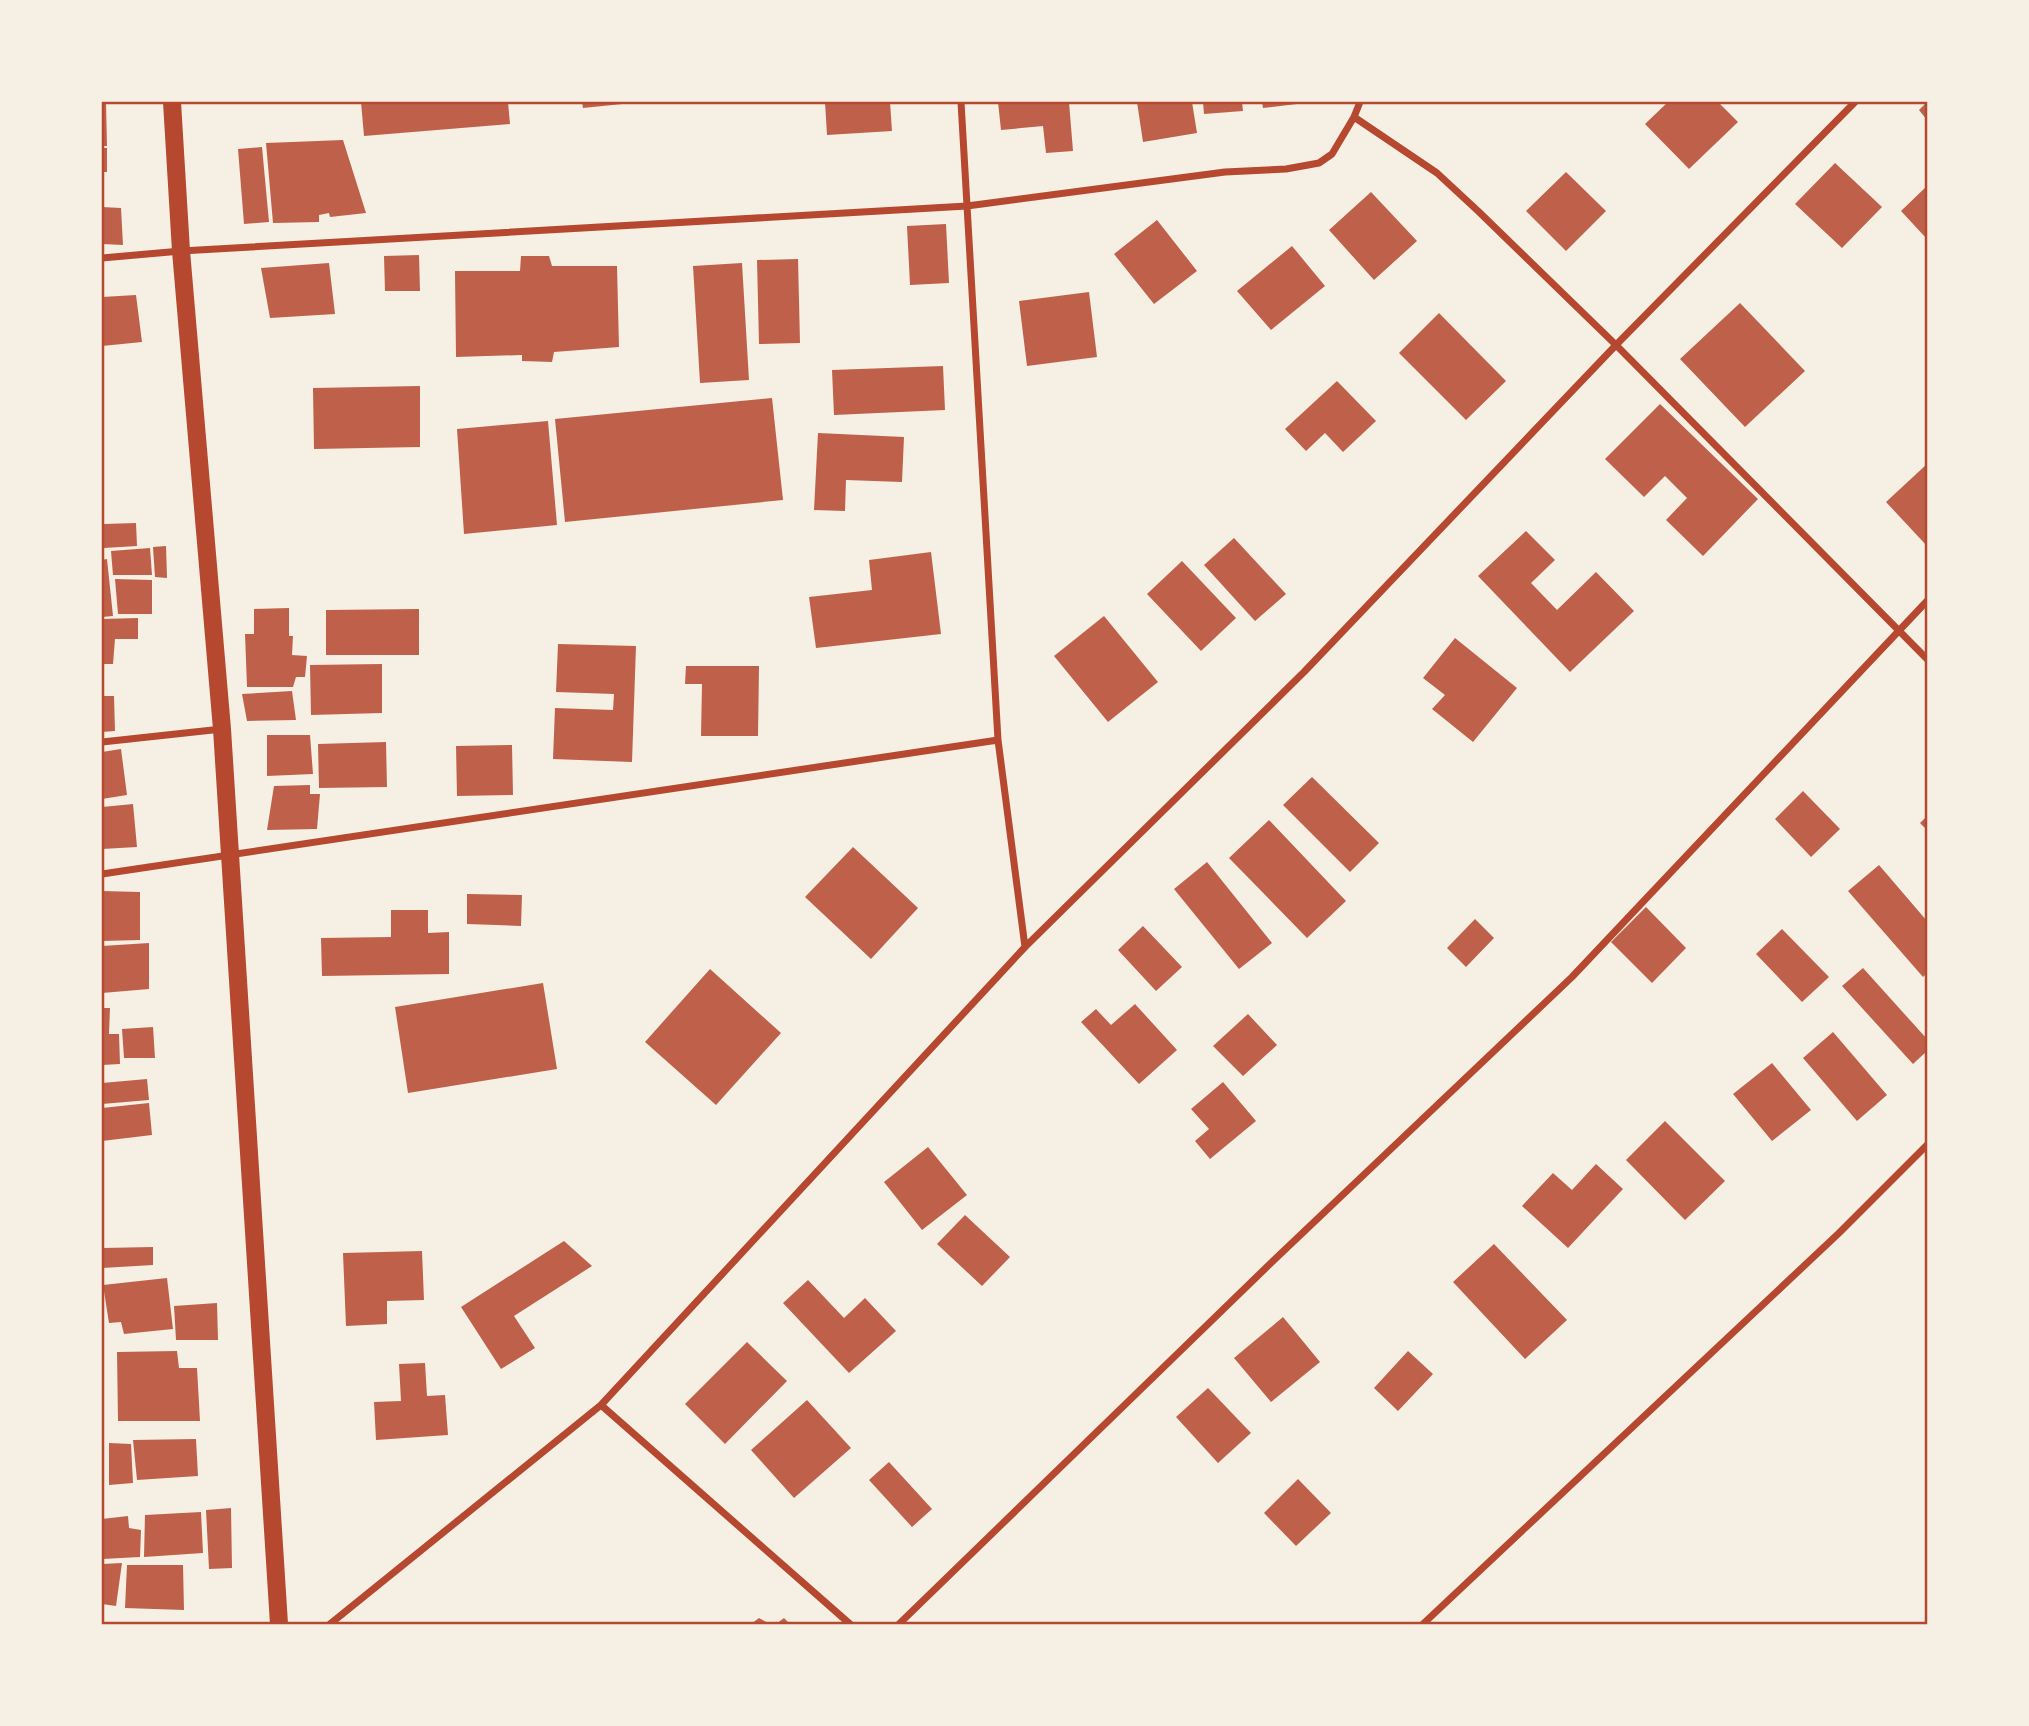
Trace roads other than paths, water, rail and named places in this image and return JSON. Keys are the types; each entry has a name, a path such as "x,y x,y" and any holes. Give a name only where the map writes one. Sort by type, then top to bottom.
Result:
{"main road":[{"path":"172,102 181,251 222,729 279,1625"}],"street":[{"path":"961,102 998,740 1025,947"},
{"path":"102,258 181,251 967,206 1226,172 1304,167 1319,163 1332,154 1360,102"},
{"path":"330,1625 601,1405 1025,947 1304,672 1616,345 1855,102"},
{"path":"1354,117 1437,173 1616,345 1927,659"},
{"path":"899,1625 1273,1261 1572,977 1927,601"},
{"path":"102,742 222,729"},
{"path":"102,874 998,740"},
{"path":"1423,1625 1829,1243 1927,1145"},
{"path":"601,1405 850,1625"}]}
